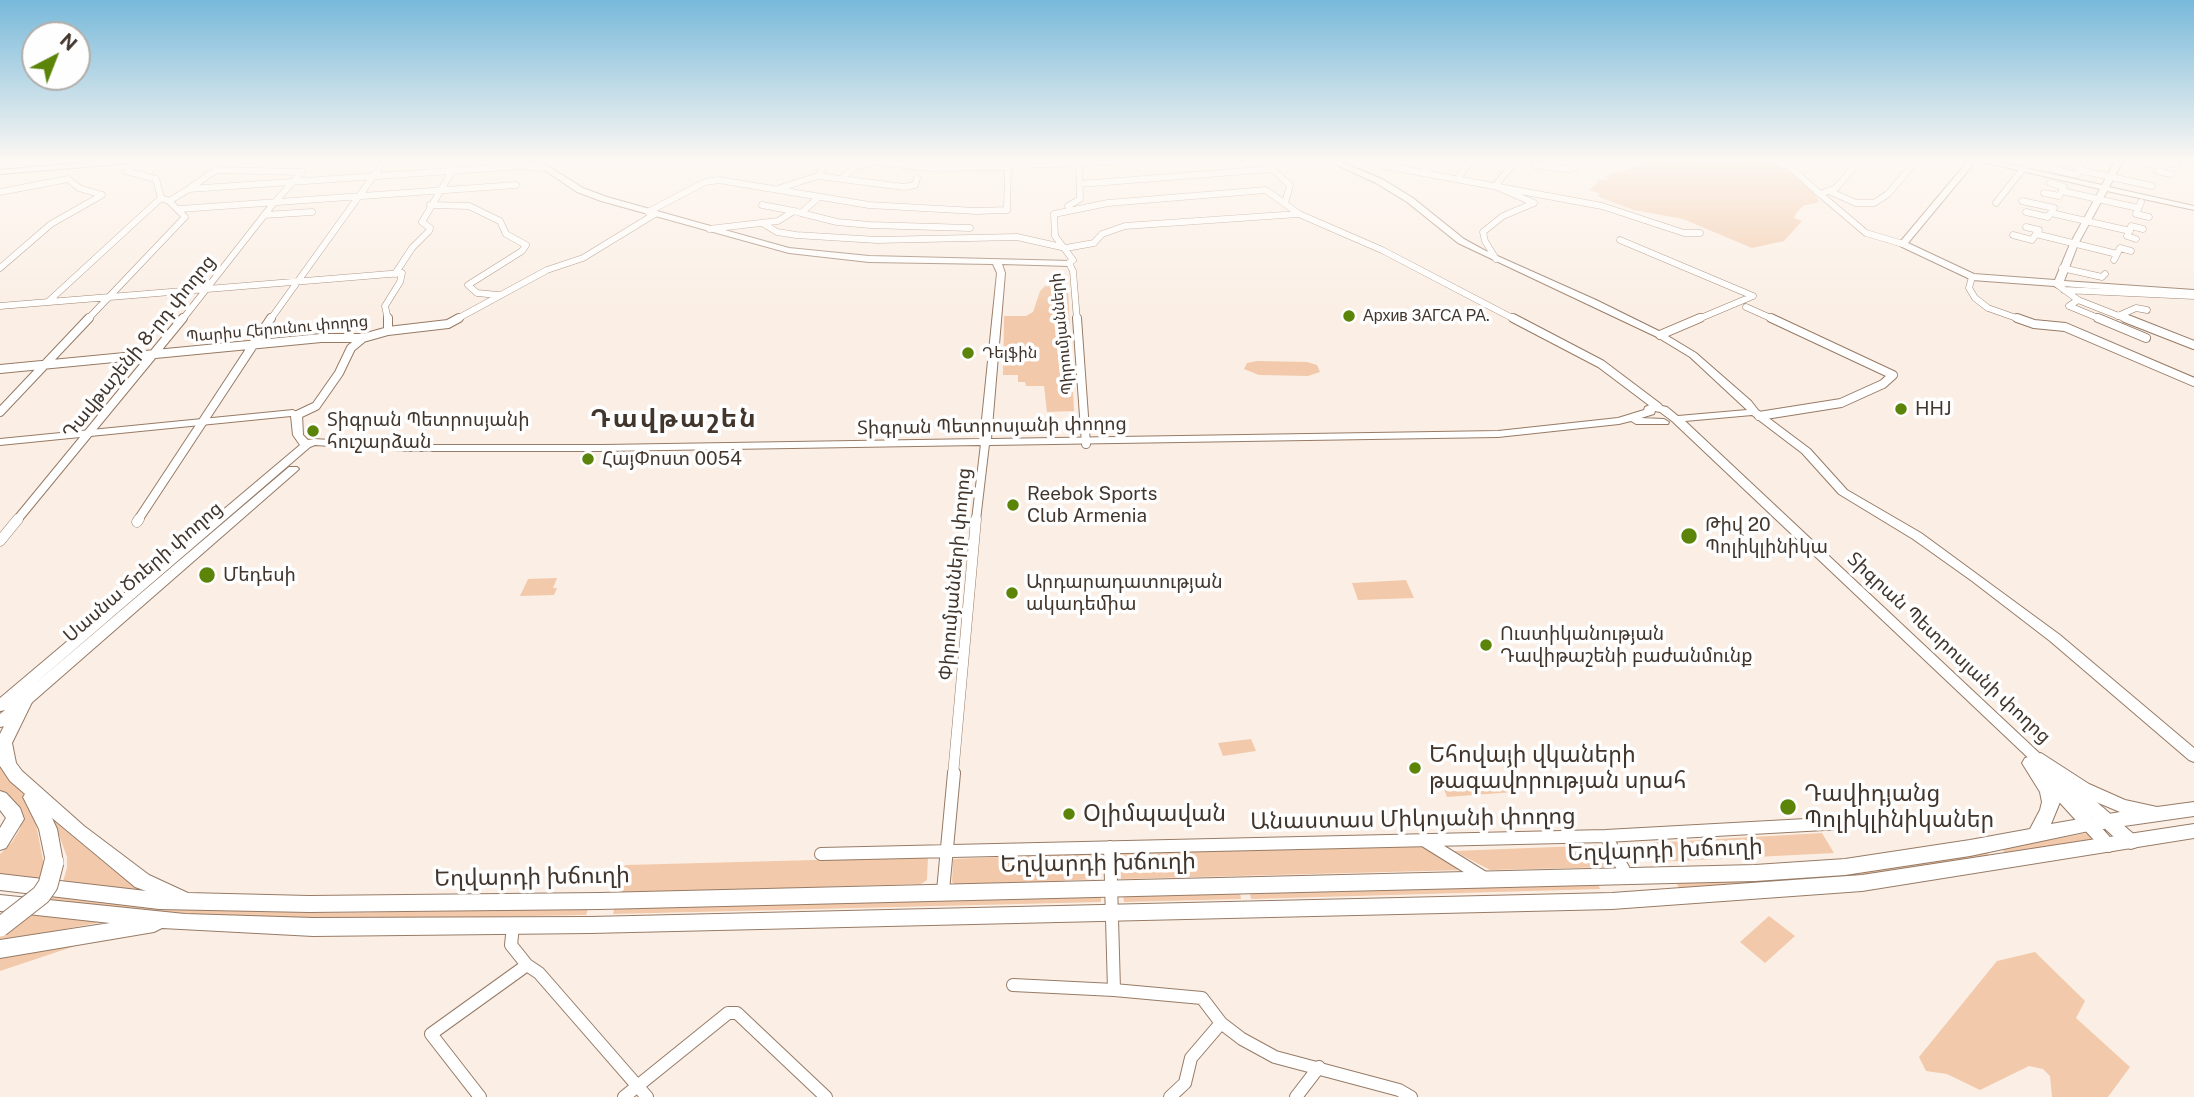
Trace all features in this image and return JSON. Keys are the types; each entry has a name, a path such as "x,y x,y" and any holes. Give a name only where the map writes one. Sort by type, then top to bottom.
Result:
{"main road":[{"path":"25,700 7,733 4,752 8,765 27,788 142,881 197,903"},
{"path":"2036,762 2083,789 2122,806 2159,814"},
{"path":"2035,836 2051,802 2036,762"},
{"path":"0,927 41,895 48,885 54,862 48,829 27,788"},
{"path":"0,798 14,813 15,819 0,843"},
{"name":"Եղվարդի խճուղի","path":"0,882 197,903 600,901 1662,875 1845,867 1991,844 2088,824 2194,809"},
{"path":"0,903 185,922 313,927 590,925 1598,901 1862,883 2194,831"},
{"path":"1991,844 2006,862"},
{"path":"1662,875 1672,897"},
{"path":"590,925 600,901"},
{"path":"0,949 120,929 185,922"}],"street":[{"path":"0,268 51,224 72,212"},
{"path":"49,302 146,212"},
{"path":"0,412 181,222 185,217 182,212"},
{"name":"Դավթաշենի 8-րդ փողոց","path":"0,541 207,289 266,212"},
{"path":"264,215 310,212"},
{"path":"137,522 348,212"},
{"path":"395,274 412,248 429,231 430,228 422,222 427,212"},
{"path":"482,212 500,221 506,233 526,245 522,251 468,285 479,294 498,295"},
{"path":"709,229 764,224 778,221 792,212"},
{"path":"799,212 837,222 971,228"},
{"path":"1054,214 1063,212"},
{"path":"1425,212 1461,241 1660,335 1693,355 1756,414 1806,450 1843,492 1917,536 1976,578 2055,638 2194,757"},
{"path":"1496,259 1485,241 1483,232 1512,212"},
{"path":"1621,212 1684,233 1699,233"},
{"path":"1841,212 1866,233 1903,244 1972,277 2061,287 2194,294"},
{"path":"1903,244 1929,212"},
{"path":"2027,212 2048,217 2052,213 2130,230"},
{"path":"2061,287 2062,268 2092,212"},
{"path":"2137,212 2149,217"},
{"path":"652,213 789,250 844,257 1069,263"},
{"name":"Պարիս Հերունու փողոց","path":"0,369 256,344 356,336 363,338 388,331 447,324 547,270 583,258 652,213"},
{"name":"Պիրումյանների","path":"1054,214 1055,236 1073,260 1069,263 1073,271 1086,442"},
{"path":"764,224 777,232 796,235 877,240 1017,237 1066,248 1094,243 1102,234 1125,226 1298,214 1382,250 1586,357 1673,423"},
{"path":"2013,235 2032,240 2039,230 2026,226"},
{"path":"2136,239 2127,236 2131,226 2143,229"},
{"path":"2036,234 2115,257 2120,248 2131,251"},
{"path":"1620,240 1753,296 1660,335"},
{"name":"Փիրումյանների փողոց","path":"943,891 1001,273 996,261"},
{"path":"2062,268 2093,276 2102,277 2105,274"},
{"path":"1,307 300,281 403,275 386,306 385,315 390,326 388,331"},
{"path":"1972,277 1969,288 1975,298 1988,308 2034,324 2065,327 2194,382"},
{"path":"2061,287 2078,300 2194,345"},
{"path":"2078,300 2069,306 2146,338"},
{"name":"Տիգրան Պետրոսյանի փողոց","path":"313,447 350,452 1508,437 1639,421 1673,423 1840,403 1883,384 1893,375 1746,307"},
{"path":"2108,323 2136,308 2147,310"},
{"path":"0,442 297,415 316,407 339,373 351,348 363,338"},
{"name":"Տիգրան Պետրոսյանի փողոց","path":"1086,442 1516,433 1619,421 1653,409"},
{"path":"297,415 298,435 313,447"},
{"name":"Տիգրան Պետրոսյանի փողոց","path":"1673,423 2036,762 2131,842"},
{"name":"Սասնա Ծռերի փողոց","path":"0,722 313,447"},
{"name":"Սասնա Ծռերի փողոց","path":"1,705 313,447"},
{"name":"Տիգրան Պետրոսյանի փողոց","path":"2036,762 2109,845"},
{"name":"Անաստաս Միկոյանի փողոց","path":"821,854 1606,836 1880,821"},
{"path":"1606,836 1627,876"},
{"path":"1425,841 1486,879"},
{"path":"1110,847 1114,990"},
{"path":"513,926 511,945 642,1092"},
{"path":"480,1097 431,1034 527,965"},
{"path":"1013,985 1202,998 1221,1023 1242,1039 1275,1057 1399,1090 1411,1097"},
{"path":"624,1097 642,1092 728,1013 737,1013 826,1097"},
{"path":"1170,1097 1185,1083 1191,1058 1221,1023"},
{"path":"1296,1097 1320,1067"}],"shaded area":[{"path":"1646,212 1797,212 1794,218 1802,221 1784,241 1752,248 1683,219"},
{"path":"1045,286 1068,288 1074,411 1047,412 1044,386 1026,386 1025,382 1018,382 1018,375 1003,375 1004,316 1026,316 1033,312 1040,291"},
{"path":"1307,362 1317,365 1320,372 1308,376 1259,375 1244,369 1247,363"},
{"path":"557,578 553,588 557,588 554,595 520,596 528,579"},
{"path":"1406,580 1414,598 1358,600 1352,583"},
{"path":"1251,739 1256,751 1223,756 1218,743"},
{"path":"0,765 28,800 34,814 45,870 42,884 0,878 0,854 12,842 22,820 21,811 12,799 0,792"},
{"path":"1506,774 1514,792 1447,797 1440,778"},
{"path":"54,821 145,893 62,885 67,857"},
{"path":"1822,833 1834,853 1658,862 1649,843"},
{"path":"2087,833 2093,839 2007,855 2002,849"},
{"path":"1604,845 1615,867 1490,870 1454,851"},
{"path":"1424,846 1464,870 1121,879 1120,852"},
{"path":"1986,851 1991,857 1866,877 1679,888 1676,882"},
{"path":"1098,853 1103,856 1103,872 1098,879 958,886 952,882 953,859"},
{"path":"928,857 927,880 921,884 616,893 612,890 616,871 626,865"},
{"path":"1598,884 1600,889 1251,899 1250,893"},
{"path":"1240,893 1241,899 1124,902 1123,896"},
{"path":"47,894 193,909 325,913 588,909 586,915 321,920 187,915 41,900"},
{"path":"1101,896 1101,902 613,914 614,909"},
{"path":"30,913 108,921 0,941 0,932"},
{"path":"1769,916 1795,936 1765,963 1740,942"},
{"path":"93,940 0,971 0,956"},
{"path":"2035,952 2085,1001 2076,1018 2130,1067 2108,1097 2052,1097 2050,1076 2043,1069 2029,1066 1980,1090 1947,1074 1926,1071 1919,1057 1997,961"}],"place":[{"name":"Архив ЗАГСА РА.","path":"1349,316"},
{"name":"Դելֆին","path":"968,353"},
{"name":"HHJ","path":"1901,409"},
{"name":"Տիգրան Պետրոսյանի հուշարձան","path":"313,431"},
{"name":"ՀայՓոստ 0054","path":"588,459"},
{"name":"Reebok Sports Club Armenia","path":"1013,505"},
{"name":"Թիվ 20 Պոլիկլինիկա","path":"1689,536"},
{"name":"Մեդեսի","path":"207,575"},
{"name":"Արդարադատության ակադեմիա","path":"1012,593"},
{"name":"Ուստիկանության Դավիթաշենի բաժանմունք","path":"1486,645"},
{"name":"Եհովայի վկաների թագավորության սրահ","path":"1415,768"},
{"name":"Դավիդյանց Պոլիկլինիկաներ","path":"1788,807"},
{"name":"Օլիմպավան","path":"1069,814"}],"district":[{"name":"Դավթաշեն","path":"674,419"}]}
